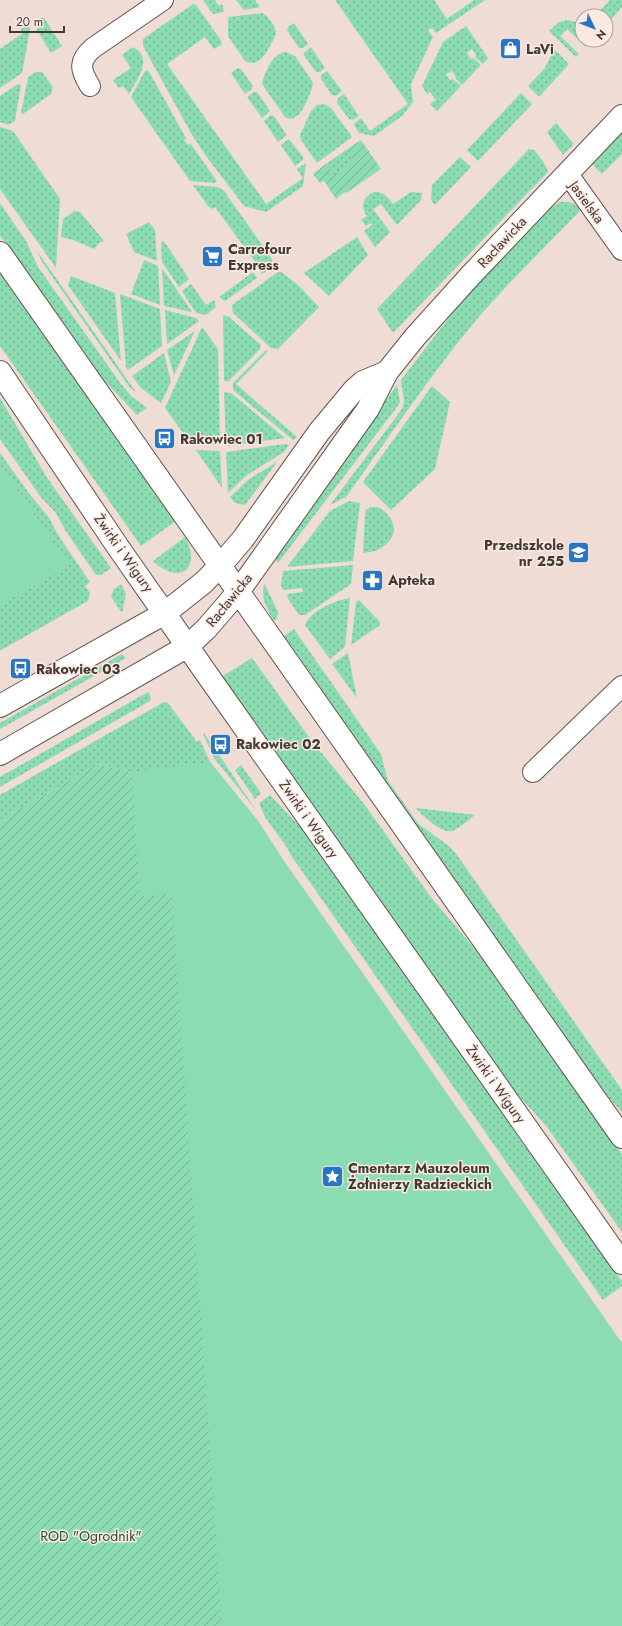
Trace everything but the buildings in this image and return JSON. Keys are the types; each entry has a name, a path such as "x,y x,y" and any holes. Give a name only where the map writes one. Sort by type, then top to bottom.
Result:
{"main road":[{"name":"Racławicka","path":"0,754 188,646 207,628 238,592 368,409 387,372 438,310 622,116"},
{"path":"0,253 622,1136"},
{"name":"Żwirki i Wigury","path":"0,372 120,550 622,1263"},
{"name":"Racławicka","path":"0,706 165,613 199,587 220,566 249,532 319,432 350,395 363,382 387,372"}],"street":[{"path":"90,86 82,73 85,57 89,52 162,0"},
{"name":"Jasielska","path":"567,173 622,250"},
{"path":"533,772 622,686"}],"green space":[{"path":"203,0 215,0 219,6 222,4 224,12 213,14"},
{"path":"236,0 255,0 260,7 244,10"},
{"path":"335,0 434,0 447,19 474,0 485,0 436,33 432,28 428,30 433,37 411,84 413,102 402,116 374,136 359,133 354,125 355,123 361,118 370,131 408,104"},
{"path":"610,0 622,0 622,7 614,16 614,8 603,8"},
{"path":"193,4 196,5 222,42 221,45 214,49 205,37 167,64 266,204 303,178 297,169 306,163 303,186 266,212 244,206 206,156 191,133 143,46 143,39"},
{"path":"262,13 269,18 273,24 276,30 275,36 261,59 254,62 245,61 228,36 228,17"},
{"path":"44,18 62,46 51,53 37,30 39,20"},
{"path":"568,20 574,22 574,36 567,29 560,36 579,54 576,57 549,31 559,22"},
{"path":"294,23 308,44 303,48 299,48 287,30 288,27"},
{"path":"27,25 30,29 22,73 0,88 0,49 23,33 21,29"},
{"path":"466,26 488,58 483,64 475,57 476,55 472,49 467,53 471,59 473,58 481,65 462,85 455,78 456,77 452,71 446,74 450,80 453,79 461,86 437,111 430,104 436,100 430,92 427,94 422,86 443,42"},
{"path":"133,47 139,52 143,63 139,76 129,94 123,86 119,88 113,80 131,68 122,55"},
{"path":"311,47 325,68 320,72 316,72 303,54"},
{"path":"554,49 569,64 539,97 528,86 545,68"},
{"path":"285,52 295,56 312,81 313,85 299,114 290,119 285,117 262,83 270,64 276,56"},
{"path":"238,68 241,69 253,86 252,89 245,94 231,73"},
{"path":"148,70 186,138 184,140 188,145 190,143 217,181 215,183 190,181 131,97 145,71"},
{"path":"327,71 342,91 336,96 332,95 321,79 321,75"},
{"path":"36,72 42,72 53,87 51,94 23,114 21,113 28,77"},
{"path":"18,84 21,85 15,121 8,125 0,122 0,96"},
{"path":"254,92 257,92 270,111 262,118 247,97"},
{"path":"521,93 532,104 478,161 467,150"},
{"path":"344,94 359,116 352,120 349,119 337,103 338,98"},
{"path":"324,104 331,108 352,137 317,163 301,140 300,135 311,111 317,105"},
{"path":"271,115 274,116 286,134 286,136 278,142 264,121"},
{"path":"556,123 574,144 563,155 547,132"},
{"path":"0,127 13,131 60,199 56,268 0,189"},
{"path":"622,132 622,154 602,174 592,164"},
{"path":"289,139 303,157 303,160 295,166 281,145"},
{"path":"361,140 381,169 336,199 324,181 320,183 313,174 326,164 334,175 354,161 346,150"},
{"path":"529,149 536,152 544,163 548,172 393,333 377,309"},
{"path":"346,150 354,161 334,175 326,164"},
{"path":"460,157 471,167 435,205 431,200 432,185"},
{"path":"193,185 218,187 224,191 272,259 271,268 262,274 255,264 256,263 215,207 212,209 208,206"},
{"path":"374,192 380,192 393,204 411,192 422,193 421,200 397,225 381,204 373,209 390,232 375,247 364,231 372,225 370,223 366,226 361,220 367,216 363,205 365,199"},
{"path":"560,202 574,204 578,207 579,212 511,282 472,325 423,389 346,497 330,505 402,409 404,401 401,380 461,302 549,209"},
{"path":"0,203 26,241 38,267 121,384 131,396 147,408 137,415 96,372 0,236"},
{"path":"75,211 80,212 104,241 99,243 94,249 73,240 61,237 63,219"},
{"path":"149,222 155,230 157,261 134,252 126,234"},
{"path":"357,237 368,255 329,296 304,273"},
{"path":"164,241 189,279 179,287 162,262 161,243"},
{"path":"37,251 136,392 130,388 42,262"},
{"path":"144,260 158,266 160,305 131,294"},
{"path":"162,268 192,312 164,306"},
{"path":"0,271 176,521 141,546 0,346"},
{"path":"253,272 257,278 225,301 219,297"},
{"path":"278,272 281,272 297,284 319,307 278,349 271,348 233,313 232,305"},
{"path":"71,276 115,293 121,361 68,285"},
{"path":"191,284 206,305 214,300 216,307 206,315 196,313 182,291"},
{"path":"120,294 160,309 162,346 128,370 126,367"},
{"path":"165,310 196,318 199,321 167,344"},
{"path":"223,315 229,317 261,345 260,349 229,381 224,381"},
{"path":"202,327 218,349 220,445 191,444 165,408"},
{"path":"195,331 174,375 167,350"},
{"path":"266,350 268,351 236,384 297,437 293,440 233,390 233,383"},
{"path":"164,353 171,382 161,403 141,388 132,376"},
{"path":"397,385 400,402 397,407 278,563 273,558"},
{"path":"432,386 450,402 435,469 391,510 363,482"},
{"path":"224,392 231,393 285,438 226,446"},
{"path":"0,398 46,476 111,568 101,575 96,575 65,530 56,513 40,496 0,439"},
{"path":"285,444 289,445 284,452 247,475 228,493 226,452"},
{"path":"196,450 220,451 222,488"},
{"path":"0,453 31,496 48,516 60,538 90,582 85,586 90,593 88,601 1,650 0,605 69,565 0,466"},
{"path":"277,462 245,505 235,503 230,497 249,479"},
{"path":"0,466 69,565 0,605"},
{"path":"349,501 360,503 353,561 287,567 330,511"},
{"path":"371,507 378,507 389,516 394,527 394,532 392,538 381,548 363,553 365,514 366,510"},
{"path":"185,537 190,548 191,558 186,570 179,573 172,572 153,561"},
{"path":"353,565 351,584 305,615 299,615 287,597 288,594 303,592 302,588 283,590 281,585 283,571"},
{"path":"264,583 278,612 277,618 274,621 265,603 263,593"},
{"path":"121,584 126,594 122,613 111,597 114,589"},
{"path":"350,598 345,647 330,659 305,625 312,615 324,607"},
{"path":"359,600 380,622 380,625 351,645 356,602"},
{"path":"294,629 381,754 388,781 415,819 420,825 449,846 457,855 622,1090 622,1112 601,1089 283,637"},
{"path":"348,653 357,698 332,664"},
{"path":"122,654 126,658 0,729 0,723"},
{"path":"252,658 314,744 364,804 430,896 485,961 622,1154 622,1232 547,1127 510,1086 228,686 223,676"},
{"path":"148,692 151,698 150,701 0,787 0,777"},
{"path":"164,702 168,703 197,742 200,740 210,762 258,821 282,858 140,897 132,772 98,764 0,820 0,795"},
{"path":"204,733 256,810 214,758 203,734"},
{"name":"Cmentarz Mauzoleum Żołnierzy Radzieckich","path":"210,762 258,821 282,858 622,1343 622,1626 187,1626 132,772"},
{"name":"ROD \"Ogrodnik\"","path":"98,764 132,772 140,896 172,894 222,1626 0,1626 0,820"},
{"path":"241,765 261,793 255,799 235,770"},
{"path":"270,795 305,832 622,1281 622,1286 603,1300 265,817 259,803"},
{"path":"416,808 475,815 464,824 452,831 448,831 443,830 432,823"}],"place":[{"name":"LaVi","path":"510,49"},
{"name":"Carrefour Express","path":"213,257"},
{"name":"Rakowiec 01","path":"165,439"},
{"name":"Przedszkole nr 255","path":"579,553"},
{"name":"Apteka","path":"372,580"},
{"name":"Rakowiec 03","path":"21,669"},
{"name":"Rakowiec 02","path":"221,744"},
{"name":"Cmentarz Mauzoleum Żołnierzy Radzieckich","path":"332,1176"}]}
